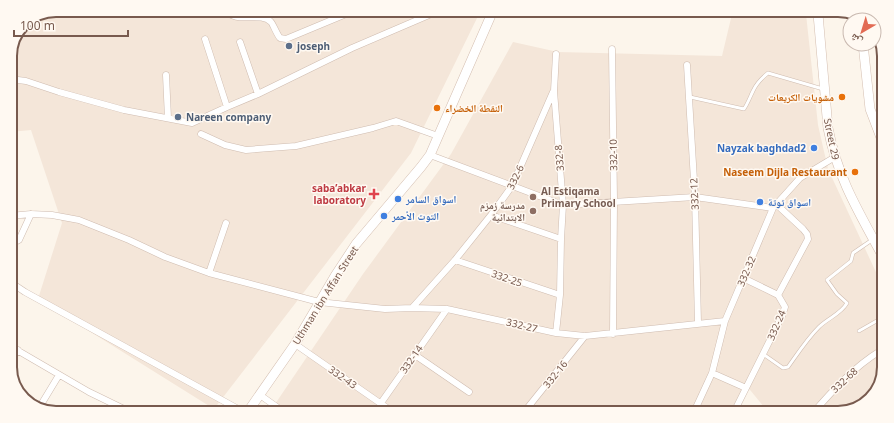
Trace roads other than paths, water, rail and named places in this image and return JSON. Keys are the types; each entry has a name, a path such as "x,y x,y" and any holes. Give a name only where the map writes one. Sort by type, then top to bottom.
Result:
{"street":[{"path":"263,17 272,22 280,38 286,39 339,17"},
{"path":"17,80 26,81 124,110 192,123 258,94 352,48 424,17"},
{"name":"Uthman ibn Affan Street","path":"252,406 295,344 319,302 356,244 430,155 490,17"},
{"name":"Street 29","path":"818,17 828,128 835,157 843,182 877,246"},
{"path":"205,39 227,107"},
{"path":"240,42 258,94"},
{"name":"332-10","path":"612,48 614,201 613,334"},
{"path":"864,52 870,109 877,127"},
{"name":"332-8","path":"556,54 554,91 563,205 560,295 556,333"},
{"name":"332-12","path":"687,64 695,197 698,323"},
{"path":"166,75 168,118"},
{"name":"332-6","path":"412,308 455,260 492,215 512,186 554,91"},
{"path":"201,134 225,145 246,150 296,146 373,128 396,121 438,136"},
{"path":"430,155 563,205 695,197 774,206"},
{"name":"332-32","path":"697,406 712,372 725,321 774,206 800,178 835,157"},
{"name":"332-24","path":"737,406 784,312 785,307 778,295 808,239 807,234 803,229 774,206"},
{"path":"17,241 19,240 31,214"},
{"name":"332-27","path":"17,215 52,215 79,220 166,257 210,273 319,302 384,309 447,309 556,333 585,336 725,321"},
{"path":"492,215 561,239"},
{"path":"210,273 226,223"},
{"name":"332-25","path":"455,260 560,295"},
{"path":"743,278 778,295"},
{"path":"17,287 233,406"},
{"name":"332-14","path":"379,406 447,309"},
{"name":"332-16","path":"529,406 585,336"},
{"name":"332-43","path":"295,344 385,406"},
{"path":"18,350 59,375 118,406"},
{"name":"332-68","path":"819,406 835,387 868,358 877,353"},
{"path":"415,355 469,392"},
{"path":"712,372 746,388"},
{"path":"42,403 59,375"},
{"path":"260,394 276,406"}],"lane":[{"path":"689,97 744,109 748,104 753,90 768,73 824,89"},
{"path":"763,354 783,368 788,367 820,326 841,311 847,303 837,294 827,280 851,261 853,253 873,239"},
{"path":"858,331 877,321"}],"place":[{"name":"joseph","path":"289,46"},
{"name":"مشويات الكريعات","path":"842,97"},
{"name":"النقطة الخضراء","path":"437,108"},
{"name":"Nareen company","path":"178,117"},
{"name":"Nayzak baghdad2","path":"814,148"},
{"name":"Naseem Dijla Restaurant","path":"855,172"},
{"name":"saba’abkar laboratory","path":"374,194"},
{"name":"Al Estiqama Primary School","path":"533,197"},
{"name":"اسواق السامر","path":"398,199"},
{"name":"اسواق توتة","path":"760,202"},
{"name":"مدرسة زمزم الابتدائية","path":"533,211"},
{"name":"التوت الأحمر","path":"384,216"}]}
